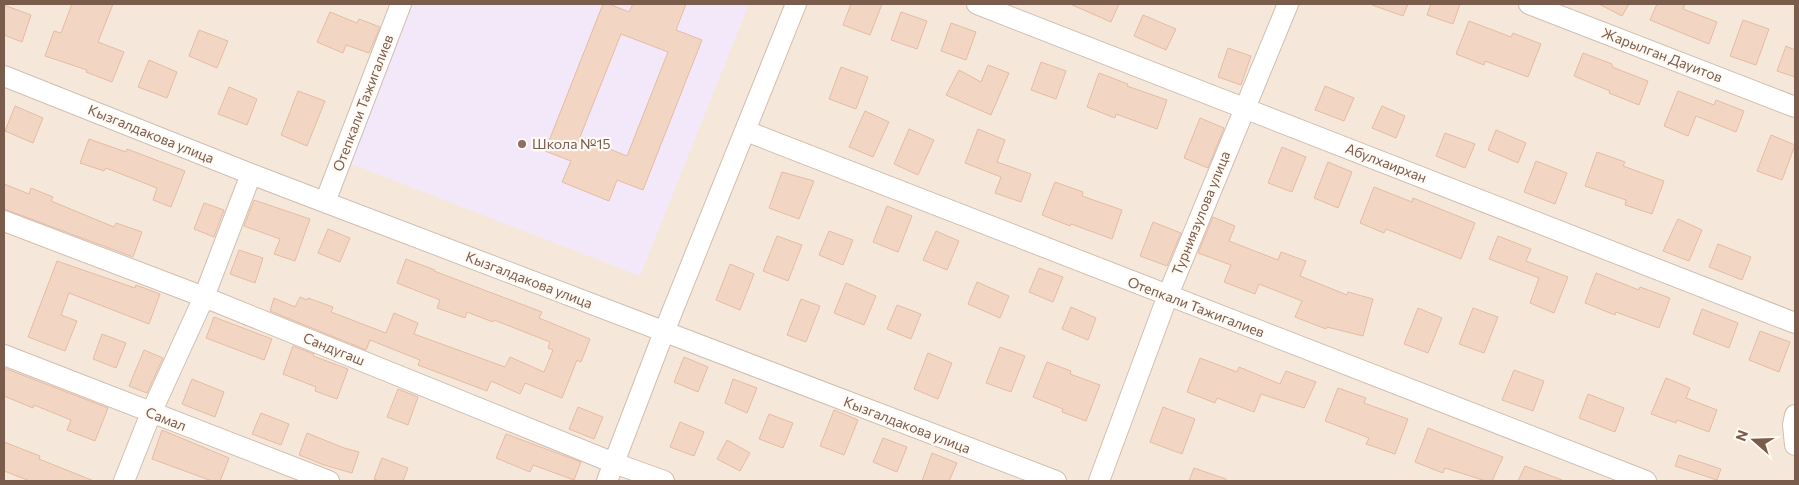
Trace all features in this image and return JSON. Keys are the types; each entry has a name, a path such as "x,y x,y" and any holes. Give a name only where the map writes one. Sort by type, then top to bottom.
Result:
{"street":[{"name":"Отепкали Тажигалиев","path":"326,202 401,4"},
{"path":"611,472 664,332 796,4"},
{"name":"Абулхаирхан","path":"977,4 1795,323"},
{"name":"Турниязулова улица","path":"1099,481 1168,296 1288,4"},
{"name":"Жарылган Дауитов","path":"1529,4 1795,107"},
{"name":"Кызгалдакова улица","path":"4,76 251,174 1056,481"},
{"name":"Отепкали Тажигалиев","path":"746,131 1646,481"},
{"path":"124,481 151,413 204,296 251,174"},
{"name":"Сандугаш","path":"4,221 204,296 611,472 664,481"},
{"name":"Самал","path":"4,356 329,481"},
{"path":"1795,416 1793,425 1795,445"}],"shaded area":[{"path":"4,4 1795,4 1795,481 4,481"},
{"name":"Школа №15","path":"405,4 749,4 640,276 344,161"}],"building":[{"path":"72,4 113,4 98,42 124,52 112,82 86,72 87,70 45,56 54,31 61,33"},
{"name":"Школа №15","path":"603,4 609,4 629,12 633,4 686,4 676,30 702,40 643,190 617,180 609,201 562,182 571,161 545,151","holes":["621,34 668,52 627,156 580,137"]},
{"path":"851,4 882,4 870,35 843,25"},
{"path":"1070,4 1119,4 1111,22"},
{"path":"1372,4 1408,4 1403,16"},
{"path":"1431,4 1460,4 1453,24 1427,15"},
{"path":"1599,4 1629,4 1622,16"},
{"path":"1657,4 1685,4 1683,9 1717,22 1709,44 1650,20"},
{"path":"4,5 31,15 22,42 4,35"},
{"path":"330,12 357,23 359,19 380,27 369,53 346,45 343,53 317,42"},
{"path":"901,12 927,21 917,49 891,40"},
{"path":"1143,15 1176,29 1166,50 1134,36"},
{"path":"1743,20 1769,29 1756,65 1730,56"},
{"path":"1469,21 1511,37 1513,33 1541,44 1528,77 1485,61 1484,65 1456,54"},
{"path":"951,23 976,32 966,60 941,51"},
{"path":"199,30 228,41 217,68 189,56"},
{"path":"1786,46 1795,50 1795,77 1777,71"},
{"path":"1228,48 1251,56 1241,85 1218,77"},
{"path":"1583,53 1648,81 1639,105 1574,76"},
{"path":"149,60 177,72 167,98 138,87"},
{"path":"1041,62 1066,71 1056,99 1031,90"},
{"path":"988,65 1009,73 991,115 946,95 959,70 981,82"},
{"path":"841,67 868,77 856,109 829,99"},
{"path":"1099,73 1128,84 1127,86 1167,100 1157,129 1116,114 1115,118 1087,107"},
{"path":"1325,86 1354,98 1344,121 1315,110"},
{"path":"229,87 257,99 247,125 218,114"},
{"path":"298,91 325,101 307,146 281,135"},
{"path":"1678,91 1714,105 1716,100 1744,111 1736,132 1696,116 1688,136 1664,126"},
{"path":"15,106 43,118 33,143 5,131"},
{"path":"1382,106 1405,116 1396,138 1372,128"},
{"path":"865,111 889,122 873,157 849,147"},
{"path":"1200,118 1224,128 1208,168 1184,158"},
{"path":"909,129 934,140 918,175 894,164"},
{"path":"978,129 1005,140 997,162 1031,174 1021,202 995,193 1001,177 965,163"},
{"path":"1496,130 1526,143 1518,163 1488,150"},
{"path":"1445,133 1475,144 1465,168 1436,156"},
{"path":"1771,135 1795,145 1782,180 1757,171"},
{"path":"89,139 126,152 127,149 185,171 171,207 153,200 157,188 106,168 104,171 80,163"},
{"path":"1282,147 1306,157 1292,192 1268,183"},
{"path":"1597,152 1625,162 1623,166 1664,181 1652,214 1625,205 1626,200 1585,186"},
{"path":"1536,161 1567,173 1555,204 1524,192"},
{"path":"1328,162 1352,172 1338,208 1314,198"},
{"path":"782,172 814,181 799,219 769,208"},
{"path":"1055,182 1083,192 1082,196 1122,210 1112,239 1042,215"},
{"path":"4,184 29,194 31,188 53,197 51,201 114,227 116,223 142,232 133,257 4,209"},
{"path":"1374,187 1412,202 1413,198 1475,223 1461,259 1386,229 1384,233 1360,223"},
{"path":"254,200 310,219 295,261 274,254 280,239 244,226"},
{"path":"204,203 224,210 214,237 194,229"},
{"path":"887,206 912,216 898,252 873,242"},
{"path":"1213,217 1235,226 1229,241 1278,260 1281,252 1306,261 1300,276 1347,295 1348,292 1373,299 1363,336 1327,327 1326,329 1295,317 1302,301 1259,284 1255,294 1224,282 1231,265 1198,253"},
{"path":"1678,219 1702,230 1689,261 1663,251"},
{"path":"1153,222 1181,233 1167,266 1140,256"},
{"path":"328,229 350,238 340,262 318,253"},
{"path":"829,231 853,240 843,265 819,255"},
{"path":"936,231 959,241 947,270 923,260"},
{"path":"777,236 802,245 788,281 763,271"},
{"path":"1498,236 1531,249 1526,261 1568,277 1554,313 1530,303 1539,278 1489,259"},
{"path":"1718,244 1751,257 1742,280 1709,267"},
{"path":"239,250 263,258 255,283 230,274"},
{"path":"406,259 542,312 539,318 590,339 581,362 577,360 562,398 525,383 520,394 491,381 487,391 418,365 420,360 370,340 366,350 270,311 274,298 295,307 300,297 307,300 308,298 333,307 331,312 386,333 394,313 418,323 414,334 505,367 510,357 544,372 553,350 548,348 550,342 494,320 493,322 467,312 465,318 437,308 440,300 397,283"},
{"path":"57,261 135,288 136,285 160,294 149,324 69,293 61,315 77,321 65,351 28,337"},
{"path":"730,264 754,274 740,310 716,300"},
{"path":"1039,268 1063,277 1053,302 1029,292"},
{"path":"1596,273 1639,290 1640,287 1670,298 1659,328 1616,312 1615,315 1585,303"},
{"path":"977,282 1009,296 1000,318 968,304"},
{"path":"846,283 876,296 864,325 834,313"},
{"path":"801,299 820,306 806,342 787,335"},
{"path":"897,305 921,314 911,339 887,329"},
{"path":"1071,307 1096,318 1088,340 1062,329"},
{"path":"1418,308 1442,318 1428,353 1404,344"},
{"path":"1473,308 1498,317 1484,353 1459,344"},
{"path":"1702,309 1738,323 1729,348 1693,334"},
{"path":"214,317 272,339 264,360 206,338"},
{"path":"1760,331 1790,342 1779,372 1749,360"},
{"path":"102,334 126,343 116,368 93,359"},
{"path":"293,346 314,354 313,356 348,369 337,399 315,391 316,387 283,374"},
{"path":"1000,347 1025,356 1011,392 986,383"},
{"path":"144,350 163,358 147,393 129,386"},
{"path":"928,353 952,363 938,399 914,389"},
{"path":"684,357 708,367 698,392 674,382"},
{"path":"1200,358 1237,372 1239,367 1280,384 1286,371 1316,382 1304,408 1261,394 1254,412 1217,398 1215,403 1187,392"},
{"path":"1047,362 1071,371 1070,374 1100,385 1086,421 1062,412 1063,409 1033,397"},
{"path":"4,368 108,408 95,441 67,430 71,420 34,405 33,408 4,396"},
{"path":"1514,370 1544,381 1533,411 1502,400"},
{"path":"1666,378 1690,388 1686,398 1717,410 1709,432 1677,420 1676,423 1651,414"},
{"path":"192,379 224,392 215,417 182,404"},
{"path":"733,379 757,388 747,413 725,403"},
{"path":"1338,388 1366,398 1364,403 1408,419 1395,454 1366,444 1369,438 1325,421"},
{"path":"398,389 418,397 408,425 387,417"},
{"path":"1588,394 1624,408 1615,432 1579,418"},
{"path":"578,407 603,417 594,439 569,429"},
{"path":"1163,407 1195,419 1182,454 1150,442"},
{"path":"834,410 858,420 844,455 820,446"},
{"path":"261,413 289,424 281,445 252,434"},
{"path":"769,414 793,423 783,448 759,439"},
{"path":"680,422 704,432 694,456 670,447"},
{"path":"1428,428 1503,457 1492,481 1486,481 1445,468 1443,473 1415,462"},
{"path":"162,430 229,458 220,481 212,481 152,459"},
{"path":"307,433 359,452 352,473 299,455"},
{"path":"506,434 581,462 574,480 533,465 530,472 496,458"},
{"path":"883,438 907,447 897,472 873,462"},
{"path":"727,440 750,453 740,471 717,459"},
{"path":"4,442 40,456 39,459 94,481 30,481 4,471"},
{"path":"932,453 957,463 949,481 922,481"},
{"path":"1679,455 1721,469 1717,480 1675,466"},
{"path":"382,458 408,468 403,481 380,481 374,479"},
{"path":"1525,466 1562,480 1562,481 1518,481"},
{"path":"1194,468 1226,479 1226,481 1189,481"}],"place":[{"name":"Школа №15","path":"522,144"}]}
